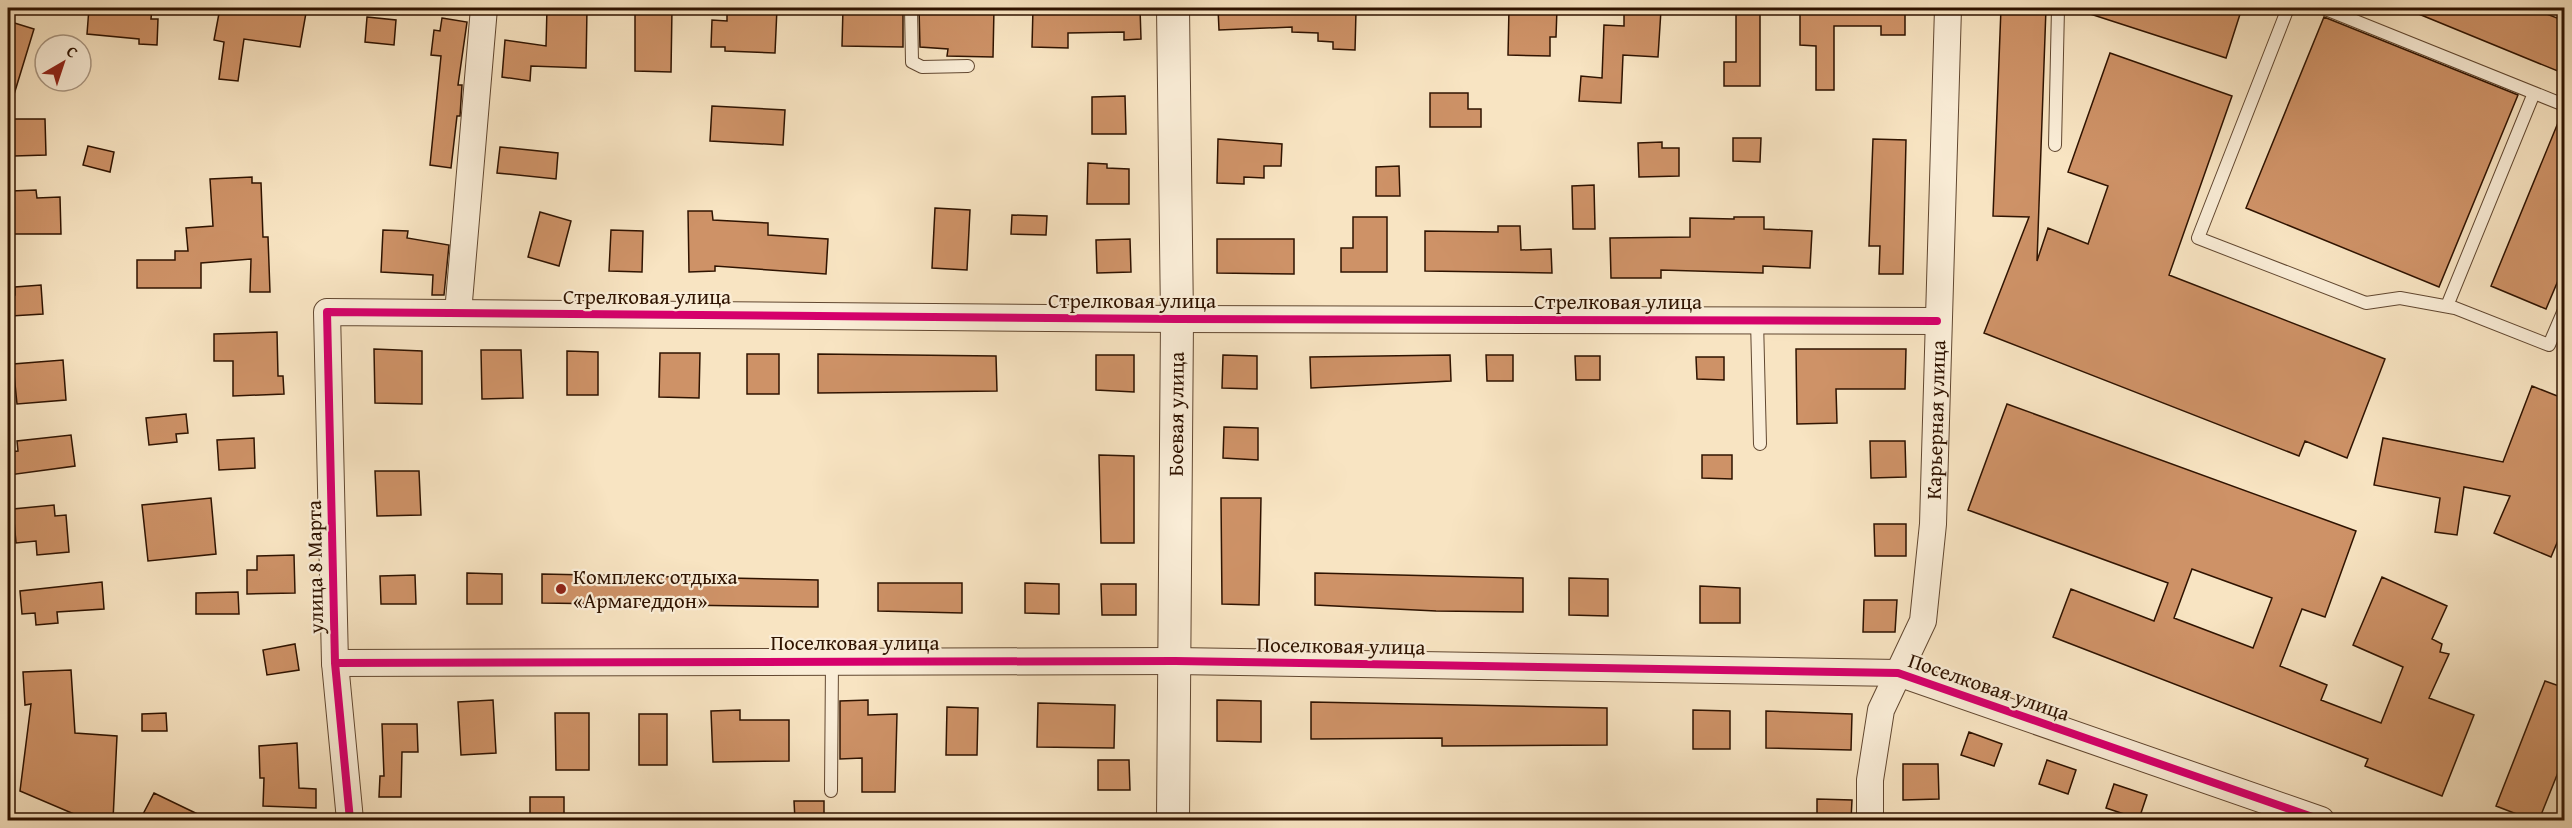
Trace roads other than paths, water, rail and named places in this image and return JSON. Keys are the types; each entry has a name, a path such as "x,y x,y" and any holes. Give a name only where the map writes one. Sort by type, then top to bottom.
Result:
{"street":[{"path":"458,313 484,8"},
{"name":"Боевая улица","path":"1173,8 1177,319 1173,820"},
{"name":"Карьерная улица","path":"1869,820 1870,780 1881,710 1923,621 1933,524 1937,321 1948,8"},
{"name":"Стрелковая улица","path":"327,312 1177,319 1937,321"},
{"name":"улица 8 Марта","path":"327,312 335,663 350,820"},
{"name":"Поселковая улица","path":"335,663 1175,661 1898,674 2321,820"}],"lane":[{"path":"910,8 912,62 922,67 968,66"},
{"path":"2055,145 2058,8"},
{"path":"2288,8 2198,238 2366,303 2400,298 2448,306 2549,345 2565,310"},
{"path":"2323,8 2565,105"},
{"path":"2448,306 2534,93"},
{"path":"1757,320 1760,444"},
{"path":"831,791 832,661"}],"place":[{"name":"Комплекс отдыха «Армагеддон»","path":"561,589"}]}
